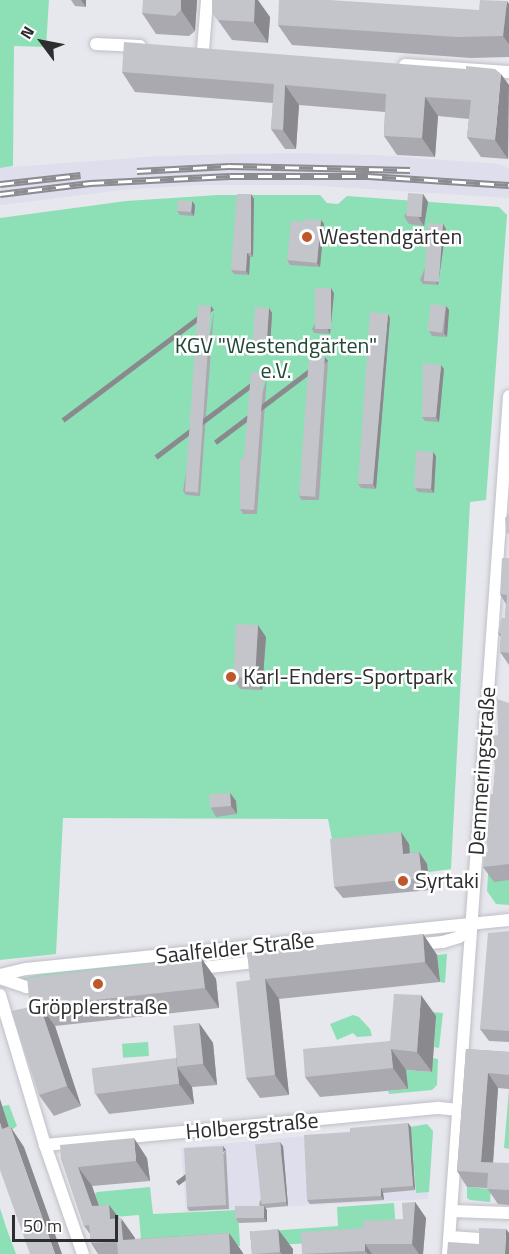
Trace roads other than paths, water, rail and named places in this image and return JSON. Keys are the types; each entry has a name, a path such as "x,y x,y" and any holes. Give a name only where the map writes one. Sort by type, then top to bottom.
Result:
{"street":[{"path":"203,50 207,0"},
{"path":"96,44 156,47"},
{"path":"390,63 509,72"},
{"name":"Demmeringstraße","path":"448,1254 509,396"},
{"name":"Saalfelder Straße","path":"0,977 36,968 509,920"},
{"name":"Saalfelder Straße","path":"397,947 443,942 459,937 472,924"},
{"name":"Saalfelder Straße","path":"179,970 281,959"},
{"name":"Saalfelder Straße","path":"0,977 26,987 58,983"},
{"path":"0,995 45,1146 83,1254"},
{"name":"Holbergstraße","path":"45,1146 439,1108 459,1110"},
{"path":"452,1211 509,1213"},
{"path":"450,1237 509,1240"}],"railway":[{"path":"137,171 229,166 410,170"},
{"path":"0,184 80,175"},
{"path":"0,194 90,183 230,176 368,176 509,185"}],"place":[{"name":"Westendgärten","path":"307,237"},
{"name":"Karl-Enders-Sportpark","path":"231,677"},
{"name":"Syrtaki","path":"403,881"},
{"name":"Gröpplerstraße","path":"98,984"}],"park label":[{"name":"KGV \"Westendgärten\" e.V.","path":"276,358"}]}
